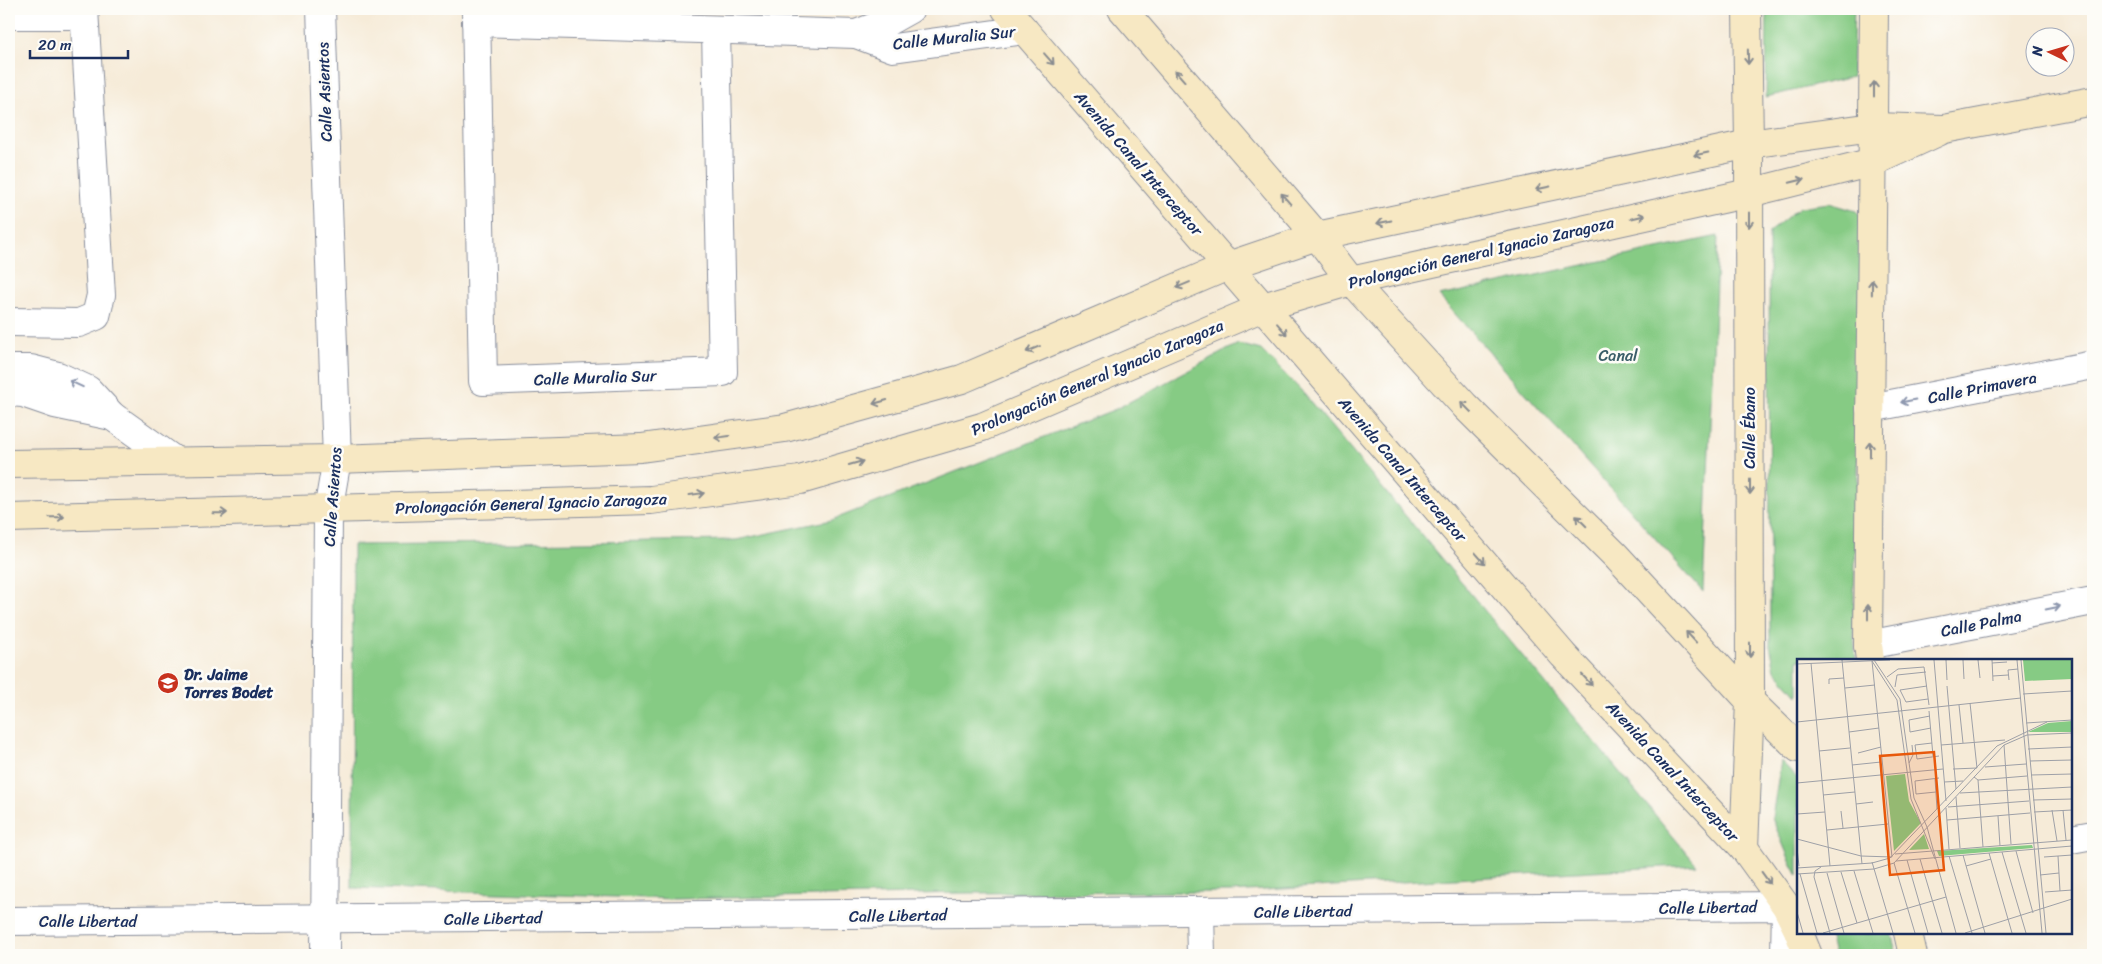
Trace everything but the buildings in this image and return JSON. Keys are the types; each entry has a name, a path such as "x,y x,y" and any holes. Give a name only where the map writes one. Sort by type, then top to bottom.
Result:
{"street":[{"name":"Calle Asientos","path":"321,9 337,459 328,511 325,955"},
{"name":"Calle Muralia Sur","path":"856,34 905,13 910,9"},
{"name":"Avenida Canal Interceptor","path":"1006,9 1563,654 1744,848 1786,906 1797,928"},
{"path":"1122,9 1317,236 1352,281 1464,406 1616,556 1750,701 1797,747"},
{"name":"Calle Ébano","path":"1744,848 1750,701 1747,9"},
{"path":"1869,653 1874,9"},
{"path":"9,15 84,12 100,285 96,316 79,322 9,322"},
{"name":"Calle Muralia Sur","path":"716,30 723,372 483,381 476,15 716,30 856,34 893,48 1024,30"},
{"path":"9,464 337,459 641,448 785,428 962,379 1228,266 1317,236 1749,144 1874,127 1944,129 2093,101"},
{"name":"Prolongación General Ignacio Zaragoza","path":"9,518 328,511 651,500 800,480 982,427 1263,307 1352,281 1749,193 1873,162 1944,129"},
{"name":"Calle Primavera","path":"1870,408 2093,366"},
{"path":"9,369 31,369 66,380 88,390 112,416 176,461"},
{"path":"9,392 23,393 55,404 112,416"},
{"name":"Calle Palma","path":"1869,653 2093,600"},
{"path":"2072,840 2093,835"},
{"path":"1785,955 1786,906"},
{"name":"Calle Libertad","path":"9,921 325,920 1786,906"},
{"path":"1200,912 1201,955"},
{"name":"Avenida Canal Interceptor","path":"1800,934 1808,955"},
{"path":"1908,934 1913,955"}],"green space":[{"path":"1767,9 1854,9 1852,77 1766,97"},
{"path":"1829,203 1856,211 1866,221 1853,626 1856,659 1797,659 1797,695 1775,670 1770,645 1769,232 1800,207"},
{"name":"Canal","path":"1718,236 1703,592 1439,296"},
{"path":"1238,344 1261,350 1299,388 1697,865 1230,892 966,893 674,899 352,888 353,545 736,540 832,520 1116,409"},
{"path":"1781,761 1797,778 1797,874 1790,861 1772,818"},
{"path":"1829,934 1891,934 1897,955 1834,955"}],"place":[{"name":"Dr. Jaime Torres Bodet","path":"168,683"}]}
